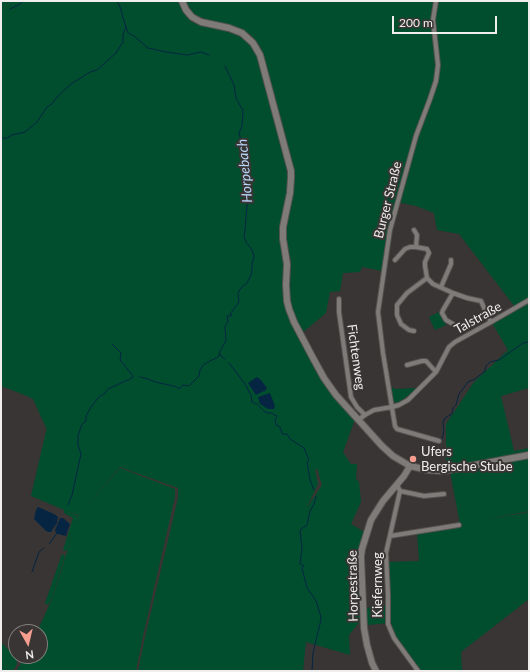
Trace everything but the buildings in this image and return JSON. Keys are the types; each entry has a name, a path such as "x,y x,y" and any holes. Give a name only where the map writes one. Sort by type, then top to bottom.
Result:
{"street":[{"path":"182,1 186,10 192,17 201,22 229,28 242,34 250,39 260,55 287,157 291,178 290,193 283,227 283,240 287,264 287,301 294,322 317,367 336,395 382,446 410,466 428,470 443,470 529,455"},
{"name":"Burger Straße","path":"392,407 378,312 390,230 416,136 436,81 438,65 434,20 436,1"},
{"path":"414,230 417,235 416,247"},
{"path":"395,260 405,249 416,247 427,249 429,252 425,262 427,278 433,284 453,293 481,301 491,322"},
{"path":"441,287 452,264 451,260"},
{"path":"414,331 409,330 398,320 397,305 407,293 427,278"},
{"path":"453,293 442,313 446,320 453,324"},
{"name":"Fichtenweg","path":"339,299 339,312 351,397 357,407 365,414"},
{"name":"Talstraße","path":"358,420 365,414 374,410 392,407 402,404 408,400 436,372 449,347 455,342 529,300"},
{"path":"407,365 422,360 426,361 436,372"},
{"path":"392,407 395,426 397,429 439,441"},
{"name":"Horpestraße","path":"376,671 372,663 364,628 361,557 365,537 371,520 383,501 399,488 410,466"},
{"path":"399,488 424,496 444,494"},
{"name":"Kiefernweg","path":"399,488 386,553 388,624 394,638 418,671"},
{"path":"390,536 459,525"}],"green space":[{"path":"1,1 180,1 185,15 192,22 237,35 248,42 259,61 284,154 289,186 280,225 284,262 283,292 287,309 315,369 334,396 355,419 343,452 351,464 357,464 356,479 359,482 361,502 351,524 364,532 358,557 363,619 349,635 350,655 306,642 303,671 138,671 178,498 178,488 120,467 79,515 65,511 79,516 67,551 63,550 73,518 64,513 64,510 31,496 47,430 33,399 1,386","holes":["315,469 317,469 322,485 306,509 318,484"]},
{"path":"186,1 435,1 437,64 433,89 410,148 386,238 382,271 362,267 360,272 343,273 340,291 330,292 326,313 302,333 288,293 290,289 291,261 285,236 285,229 292,200 294,172 263,54 260,46 251,35 236,27 210,21 197,16 193,13"},
{"path":"438,1 529,1 529,298 515,307 459,234 437,230 434,213 416,206 398,202 414,145 437,79 434,20"},
{"path":"529,302 529,388 501,396 514,451 529,448 529,453 446,469 446,424 474,382 508,350 492,323"},
{"path":"439,312 446,325 435,330 429,317"},
{"path":"391,387 396,389 415,388 415,390 396,403 393,401"},
{"path":"529,456 529,511 484,520 529,512 529,599 461,652 462,671 419,671 395,638 391,623 367,625 365,608 389,605 387,562 419,561 417,532 465,524 460,524 450,471"},
{"path":"120,468 175,489 175,497 136,671 16,671 21,664 48,664 48,624 41,624 52,599 79,515"},
{"path":"62,554 65,556 52,598 48,605 45,603"},
{"path":"1,642 8,649 8,664 17,664 13,671 1,671"}],"water":[{"path":"257,377 267,388 256,395 248,383"},
{"path":"270,393 275,406 274,409 268,409 260,404 258,397"},
{"path":"38,507 58,517 57,523 51,532 45,530 34,519"},
{"path":"60,518 63,518 70,524 66,536 56,533 55,530"}],"waterway":[{"path":"10,9 23,1"},
{"name":"Horpebach","path":"117,1 128,33 148,48 187,55 201,52 209,55"},
{"path":"1,138 7,138 12,135 25,132 37,122 47,107 52,104 71,84 90,72 97,70 116,53 123,42 123,34 126,27"},
{"name":"Horpebach","path":"225,66 234,85 236,98 243,111 242,126 239,133 242,162 250,201 247,205 244,236 254,256 251,275 247,283 240,289 238,294 239,302 230,314 232,315 227,316 228,322 225,326 226,341 219,353 225,359"},
{"path":"442,439 444,431 443,423 445,418 452,414 459,394 468,382 475,379 485,371 486,366 490,362 499,360 523,343 529,342"},
{"path":"68,505 72,495 81,454 78,445 78,436 82,424 86,421 86,416 99,397 108,389 132,378 133,376 120,360 121,353 112,344"},
{"path":"140,377 177,387 179,389 183,385 189,386 199,376 203,365 218,357 220,354"},
{"name":"Horpebach","path":"229,363 245,384 251,395 252,402 257,404 267,413 272,413 277,416 275,420 276,425 280,427 282,434 287,434 290,439 304,448 309,460 307,462 310,480 314,490"},
{"name":"Horpebach","path":"312,671 313,653 321,617 316,601 307,588 302,568 304,566 300,564 302,548 300,530 307,525 310,511 316,496"},
{"path":"49,544 57,533"},
{"path":"32,572 39,552 44,548"}],"place":[{"name":"Ufers Bergische Stube","path":"413,459"}]}
